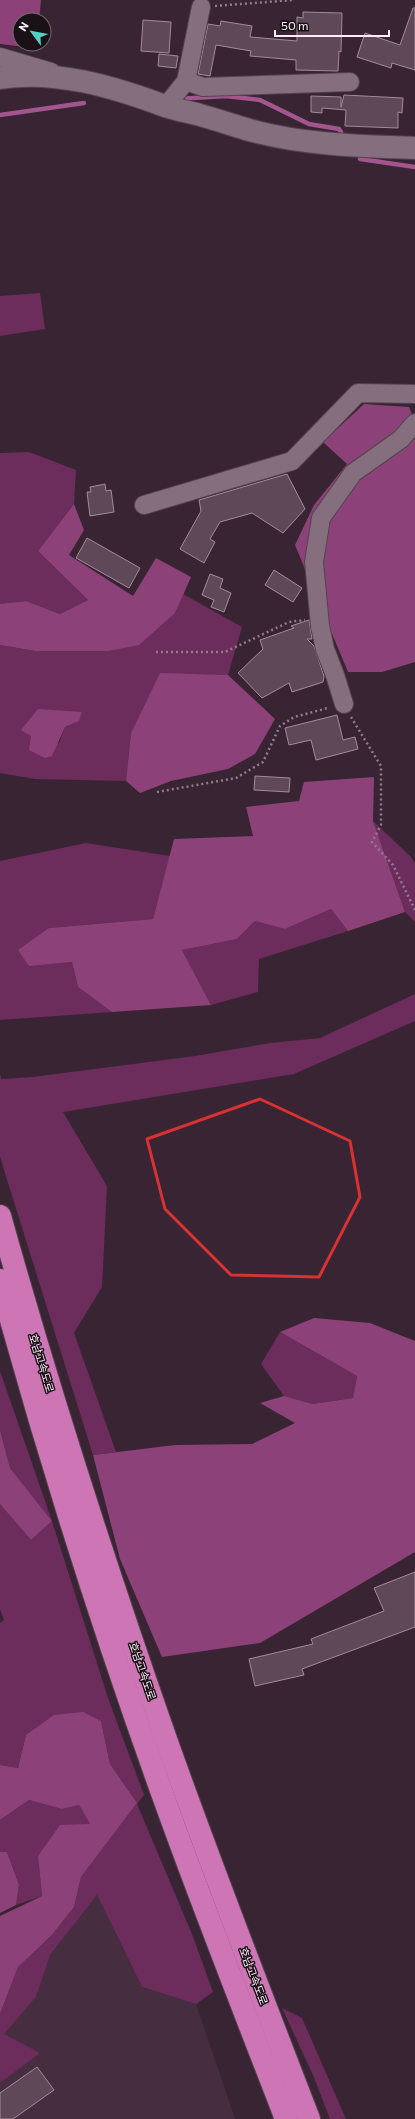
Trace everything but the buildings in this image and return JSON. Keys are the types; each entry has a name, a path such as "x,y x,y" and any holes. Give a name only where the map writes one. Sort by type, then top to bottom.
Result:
{"highway":[{"name":"호남고속도로","path":"0,1216 35,1342 162,1728 214,1872 309,2119"},
{"name":"호남고속도로","path":"0,1280 18,1347 72,1525 134,1714 170,1817 286,2119"}],"street":[{"path":"166,106 186,81 201,7"},
{"path":"0,56 77,80 148,98 166,106 253,131 300,141 358,146 415,148"},
{"path":"0,78 21,74 77,80"},
{"path":"186,81 204,87 350,82"},
{"path":"144,505 214,486 292,462 358,393 415,394"},
{"path":"344,704 336,675 325,649 319,617 314,562 321,518 353,473 401,439 415,423"}],"path":[{"path":"201,7 293,0"},
{"path":"156,652 225,652 289,622 319,617"},
{"path":"157,792 236,778 263,762 280,726 294,717 344,704 381,766 381,825 372,842 393,866 415,910"}],"highlighted area":[{"path":"260,1099 350,1141 360,1197 319,1277 231,1275 165,1209 147,1139"}],"shaded area":[{"path":"0,0 41,0 40,12 12,12 12,45 0,44"},
{"path":"40,293 45,329 0,336 0,296"},
{"path":"364,404 409,407 415,422 415,662 382,672 348,672 295,545 314,505 347,464 323,442"},
{"path":"29,452 76,470 74,504 38,551 88,600 60,614 26,601 0,604 0,453"},
{"path":"74,504 84,530 69,555 133,596 156,558 191,577 175,613 139,645 108,651 35,651 0,645 0,604 26,601 60,614 88,600 38,551"},
{"path":"183,594 242,627 228,675 160,674 131,733 126,781 35,779 0,773 0,645 35,651 175,613","holes":["79,721 65,727 59,743 31,736"]},
{"path":"160,673 228,675 275,719 255,754 228,769 171,781 140,793 126,781 131,733"},
{"path":"38,709 82,712 79,721 65,727 52,756 45,758 29,750 31,736 21,730"},
{"path":"374,777 373,821 405,912 348,931 331,909 285,929 255,921 237,939 182,950 211,1005 112,1012 78,987 72,962 29,966 18,950 49,928 153,919 174,839 253,836 246,807 299,801 304,782"},
{"path":"373,821 410,856 415,863 415,922 405,912"},
{"path":"86,843 170,856 153,919 49,928 29,965 72,962 78,987 112,1012 0,1020 0,861"},
{"path":"331,909 348,931 259,959 258,992 211,1005 182,950 237,939 255,921 285,929"},
{"path":"415,994 415,1021 294,1074 63,1112 107,1186 102,1287 74,1333 116,1452 93,1455 0,1157 0,1073 1,1079 33,1077 195,1056 270,1043 320,1038"},
{"path":"314,1318 370,1323 415,1341 415,1552 260,1643 162,1657 120,1559 93,1455 175,1445 252,1444 295,1423 260,1403 284,1396 313,1404 353,1398 357,1376 280,1332"},
{"path":"280,1332 357,1376 353,1398 313,1404 284,1396 261,1364"},
{"path":"0,1371 52,1521 10,1468 0,1430"},
{"path":"0,1430 10,1468 52,1521 31,1540 0,1504"},
{"path":"0,1504 31,1540 52,1521 108,1698 144,1795 137,1804 192,1934 213,1992 196,2004 142,1987 97,1895 50,1955 36,1997 4,2034 40,2053 0,2083 0,2014 18,1967 51,1936 74,1907 81,1877 137,1803 110,1764 101,1721 26,1735 18,1768 0,1765 0,1623 4,1620 0,1609"},
{"path":"83,1712 101,1721 110,1764 137,1803 81,1877 74,1907 51,1936 18,1967 0,2014 0,1916 42,1896 38,1856 60,1825 90,1824 79,1805 62,1809 29,1800 0,1820 0,1765 18,1768 26,1735 54,1715"},
{"path":"29,1800 62,1809 79,1805 90,1824 38,1856 42,1896 16,1905 19,1885 7,1852 0,1852 0,1820"},
{"path":"0,1852 7,1852 19,1885 16,1905 0,1913"},
{"path":"97,1895 142,1987 196,2004 235,2119 0,2119 0,2083 39,2053 3,2034 36,1997 50,1955"},
{"path":"282,2008 302,2018 346,2119 330,2119 313,2075"}],"waterway":[{"path":"177,99 226,96 260,100 309,124 339,129 341,132"},
{"path":"0,115 84,103"},
{"path":"360,159 415,167"}]}
